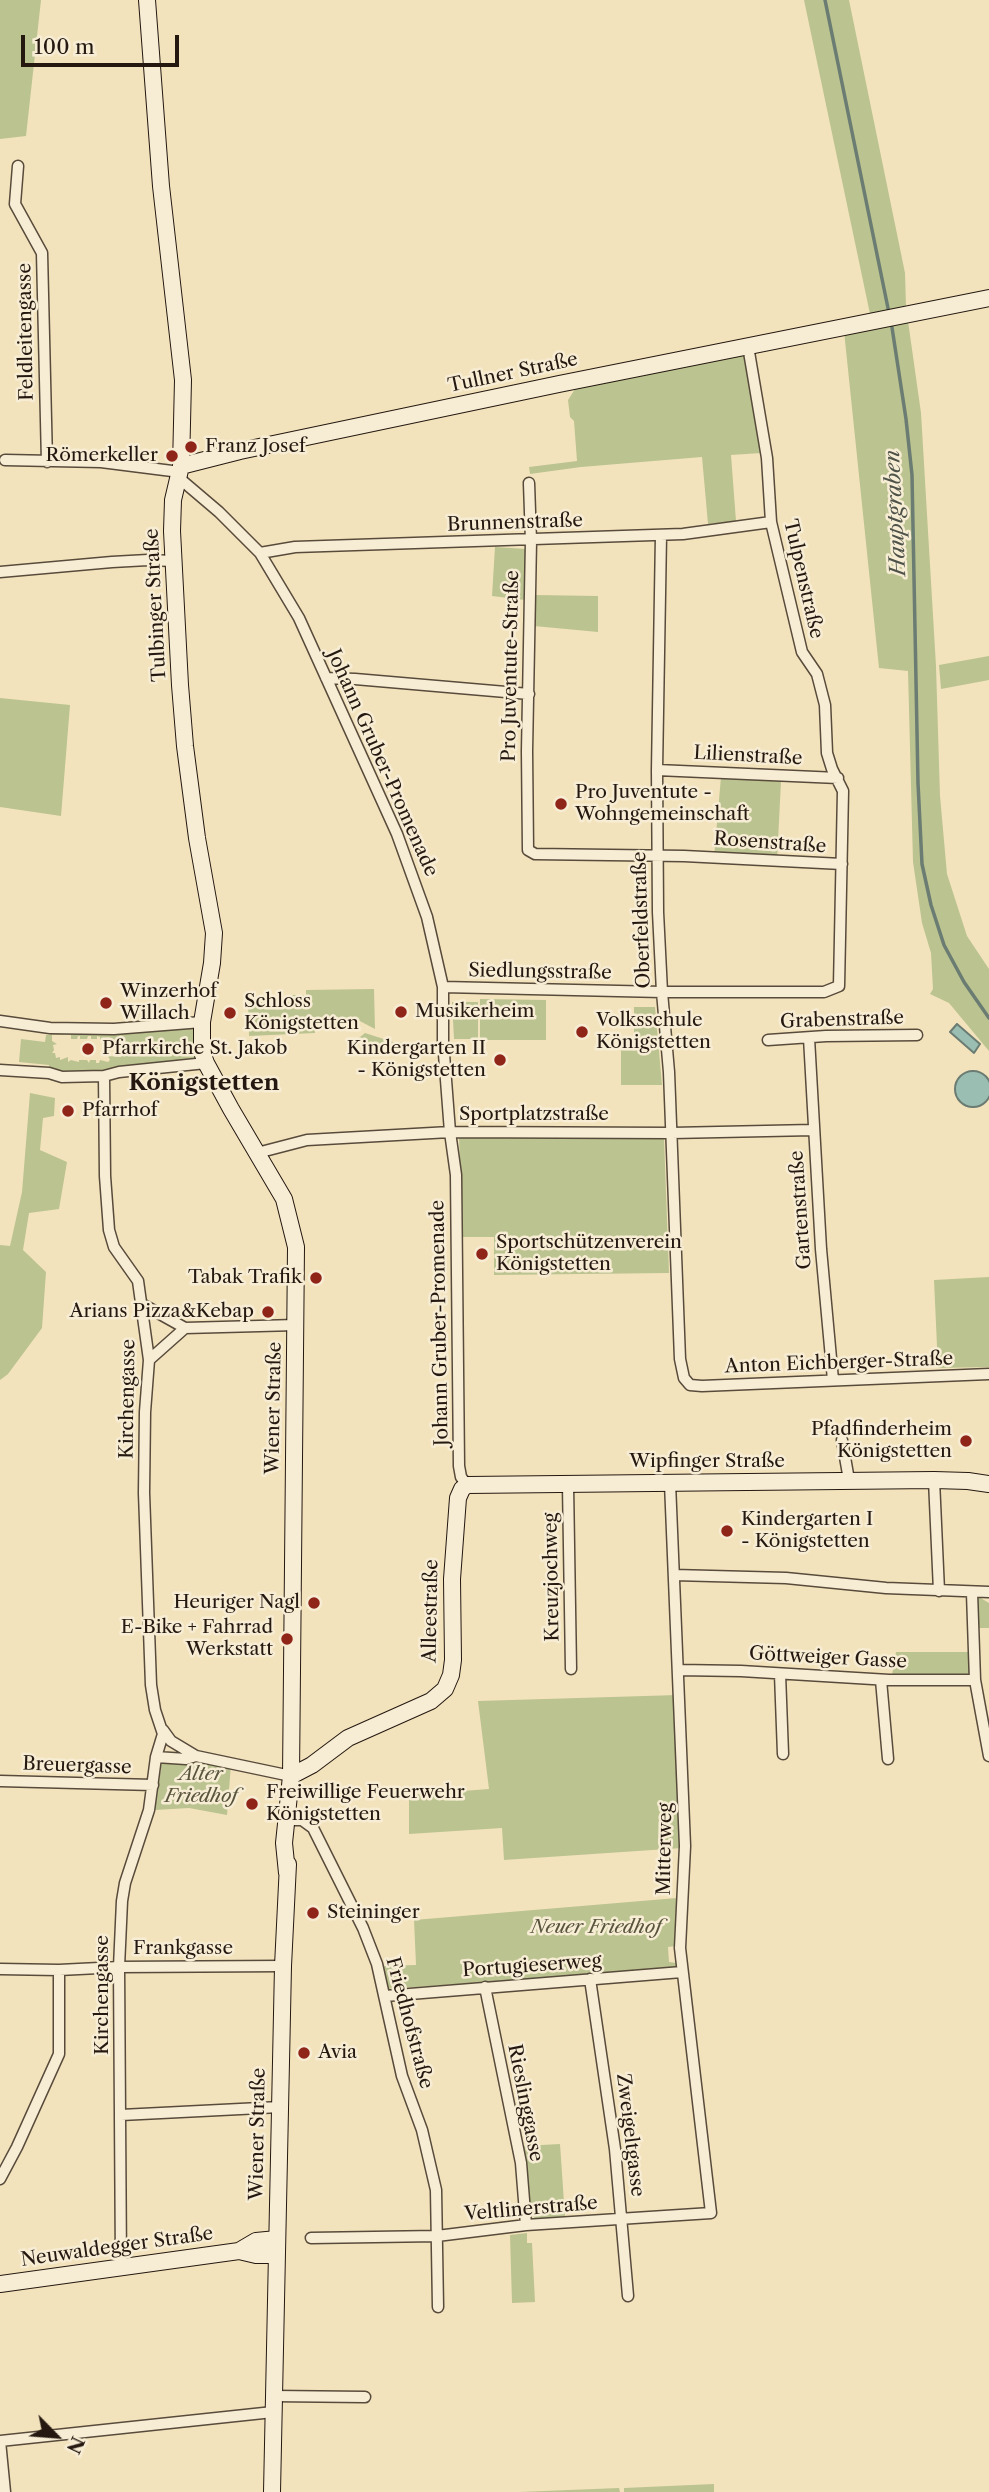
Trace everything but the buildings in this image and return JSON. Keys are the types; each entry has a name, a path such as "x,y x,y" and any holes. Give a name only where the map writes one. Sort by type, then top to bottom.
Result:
{"main road":[{"name":"Tulbinger Straße","path":"147,0 161,186 183,380 180,472 173,500 185,746 197,838 214,933 202,1022 202,1052 205,1063"},
{"name":"Tullner Straße","path":"180,472 251,449 989,298"},
{"name":"Wiener Straße","path":"205,1063 284,1199 293,1230 297,1263 292,1776 291,1820 284,1851 286,1873 272,2492"},
{"name":"Wipfinger Straße","path":"467,1485 849,1480 968,1480 989,1484"},
{"name":"Alleestraße","path":"292,1776 348,1738 431,1701 445,1689 453,1660 452,1579 458,1497 461,1489 467,1485"},
{"name":"Neuwaldegger Straße","path":"0,2284 239,2251 256,2241 277,2247"}],"street":[{"name":"Feldleitengasse","path":"18,166 15,204 42,253 47,462"},
{"name":"Tulpenstraße","path":"748,346 766,458 771,522 802,652 817,674 825,705 827,753 843,791 840,980"},
{"path":"5,460 101,462 180,472"},
{"name":"Johann Gruber-Promenade","path":"180,472 260,552 299,618 397,834 427,917 443,988 443,1041 456,1175 459,1466 461,1477 467,1485"},
{"name":"Pro Juventute-Straße","path":"528,850 531,541 529,483"},
{"name":"Brunnenstraße","path":"260,552 295,547 683,534 771,522"},
{"name":"Oberfeldstraße","path":"661,535 656,856 662,992 669,1072 680,1359 684,1378 690,1385"},
{"path":"0,572 148,559 174,561"},
{"path":"326,678 529,694"},
{"name":"Lilienstraße","path":"657,770 838,778"},
{"name":"Rosenstraße","path":"528,850 536,854 842,864"},
{"name":"Siedlungsstraße","path":"443,988 824,992 835,989 840,980"},
{"path":"0,1021 50,1028 114,1029 202,1022"},
{"name":"Grabenstraße","path":"768,1040 917,1035"},
{"name":"Gartenstraße","path":"809,1038 813,1130 833,1380"},
{"path":"0,1069 49,1073 62,1077 104,1076 205,1063"},
{"name":"Kirchengasse","path":"104,1076 105,1176 109,1230 114,1247 138,1281 149,1360 145,1412 145,1493 151,1685 155,1710 163,1730 143,1834 125,1883 122,1901 119,1967 121,2266"},
{"name":"Sportplatzstraße","path":"257,1153 307,1140 450,1132 671,1133 813,1130"},
{"path":"142,1304 185,1328 296,1325"},
{"path":"149,1360 185,1328"},
{"name":"Anton Eichberger-Straße","path":"690,1385 989,1374"},
{"path":"842,1440 849,1480"},
{"path":"934,1480 939,1591"},
{"name":"Mitterweg","path":"670,1483 685,1846 680,1923 682,1972 711,2213"},
{"name":"Kreuzjochweg","path":"568,1485 571,1669"},
{"path":"674,1575 786,1578 939,1591 989,1592"},
{"path":"972,1593 975,1680 989,1756"},
{"name":"Göttweiger Gasse","path":"678,1670 881,1680 975,1680"},
{"path":"779,1674 783,1754"},
{"path":"881,1680 888,1759"},
{"path":"163,1730 175,1744 196,1756 292,1776"},
{"path":"156,1757 186,1759 196,1756"},
{"name":"Breuergasse","path":"0,1781 153,1786"},
{"name":"Friedhofstraße","path":"291,1820 306,1822 313,1828 363,1928 377,1964 402,2076 422,2130 436,2190 438,2307"},
{"name":"Frankgasse","path":"0,1969 283,1966"},
{"path":"0,2179 59,2054 59,1970"},
{"name":"Portugieserweg","path":"385,1996 682,1972"},
{"name":"Zweigeltgasse","path":"590,1979 623,2219 628,2296"},
{"name":"Rieslinggasse","path":"485,1987 521,2162 526,2225"},
{"path":"121,2115 280,2107"},
{"name":"Veltlinerstraße","path":"311,2238 437,2236 526,2225 711,2213"},
{"path":"5,2492 0,2441 273,2404 365,2397"}],"green space":[{"path":"0,0 41,0 26,136 0,139"},
{"path":"804,0 849,0 905,273 906,306 870,314"},
{"path":"908,321 921,413 936,666 940,796 947,874 967,936 989,969 989,1051 949,1003 930,994 933,989 931,953 922,923 913,862 908,671 879,668 844,331"},
{"path":"745,353 761,453 731,455 736,521 708,524 702,457 530,474 529,467 577,461 574,421 570,417 568,400 577,386"},
{"path":"495,547 526,549 525,600 492,596"},
{"path":"534,595 598,596 598,632 534,626"},
{"path":"989,656 989,680 941,689 939,665"},
{"path":"0,698 70,705 61,816 0,807"},
{"path":"721,777 781,781 777,861 714,857"},
{"path":"374,989 375,1029 354,1018 335,1019 334,1024 314,1025 315,1033 249,1036 248,1002 290,1002 292,995 306,995 306,990"},
{"path":"480,999 546,1000 546,1040 480,1040"},
{"path":"452,1002 478,1002 478,1039 454,1039"},
{"path":"634,1007 655,1007 662,1085 621,1085 621,1042 634,1042"},
{"path":"202,1022 206,1063 119,1072 49,1073 49,1065 19,1062 21,1039 45,1042 46,1035 50,1035 50,1028","holes":["52,1035 71,1035 71,1039 77,1039 78,1036 80,1039 87,1039 88,1036 97,1039 97,1036 100,1040 106,1040 108,1037 108,1043 122,1044 121,1057 108,1056 108,1062 100,1060 99,1063 96,1063 96,1060 90,1060 89,1063 87,1060 68,1062 68,1057 60,1060 60,1057 56,1058 55,1053 52,1053 53,1045 57,1044 52,1041"]},
{"path":"365,1033 393,1042 428,1046 344,1042 355,1041"},
{"path":"30,1093 55,1098 54,1116 43,1118 40,1150 67,1162 59,1209 29,1213 23,1250 46,1272 42,1328 8,1374 0,1380 0,1245 10,1246 22,1192"},
{"path":"459,1137 664,1138 669,1273 494,1275 494,1237 462,1237"},
{"path":"989,1277 989,1367 938,1368 934,1280"},
{"path":"979,1597 989,1603 989,1628 976,1628 975,1605"},
{"path":"896,1652 968,1652 971,1676 892,1675"},
{"path":"678,1695 682,1848 504,1860 502,1828 409,1834 409,1795 489,1789 478,1701"},
{"name":"Alter Friedhof","path":"162,1760 231,1765 227,1815 189,1808 155,1810"},
{"name":"Neuer Friedhof","path":"677,1898 676,1946 668,1947 669,1962 677,1963 678,1969 386,1989 383,1966 416,1965 414,1920"},
{"path":"560,2144 565,2217 537,2220 529,2213 523,2146"},
{"path":"527,2233 527,2243 532,2243 535,2302 512,2303 510,2235"},
{"path":"714,2484 714,2492 624,2492 624,2488"},
{"path":"619,2488 620,2492 519,2492"}],"water":[{"path":"957,1024 980,1044 974,1053 950,1032"},
{"path":"973,1071 985,1077 991,1089 985,1101 973,1107 961,1101 955,1089 961,1077"}],"waterway":[{"name":"Hauptgraben","path":"825,0 889,313"},
{"name":"Hauptgraben","path":"891,321 912,475 922,864 944,945 964,982 989,1018"}],"place":[{"name":"Franz Josef","path":"191,447"},
{"name":"Römerkeller","path":"172,456"},
{"name":"Pro Juventute - Wohngemeinschaft","path":"561,804"},
{"name":"Winzerhof Willach","path":"106,1003"},
{"name":"Musikerheim","path":"401,1012"},
{"name":"Schloss Königstetten","path":"230,1013"},
{"name":"Volksschule Königstetten","path":"582,1032"},
{"name":"Pfarrkirche St. Jakob","path":"88,1049"},
{"name":"Kindergarten II - Königstetten","path":"500,1060"},
{"name":"Pfarrhof","path":"68,1111"},
{"name":"Sportschützenverein Königstetten","path":"482,1254"},
{"name":"Tabak Trafik","path":"316,1278"},
{"name":"Arians Pizza&Kebap","path":"268,1312"},
{"name":"Pfadfinderheim Königstetten","path":"966,1441"},
{"name":"Kindergarten I - Königstetten","path":"727,1531"},
{"name":"Heuriger Nagl","path":"314,1603"},
{"name":"E-Bike + Fahrrad Werkstatt","path":"287,1639"},
{"name":"Freiwillige Feuerwehr Königstetten","path":"252,1804"},
{"name":"Steininger","path":"313,1913"},
{"name":"Avia","path":"304,2053"}],"district":[{"name":"Königstetten","path":"204,1083"}]}
